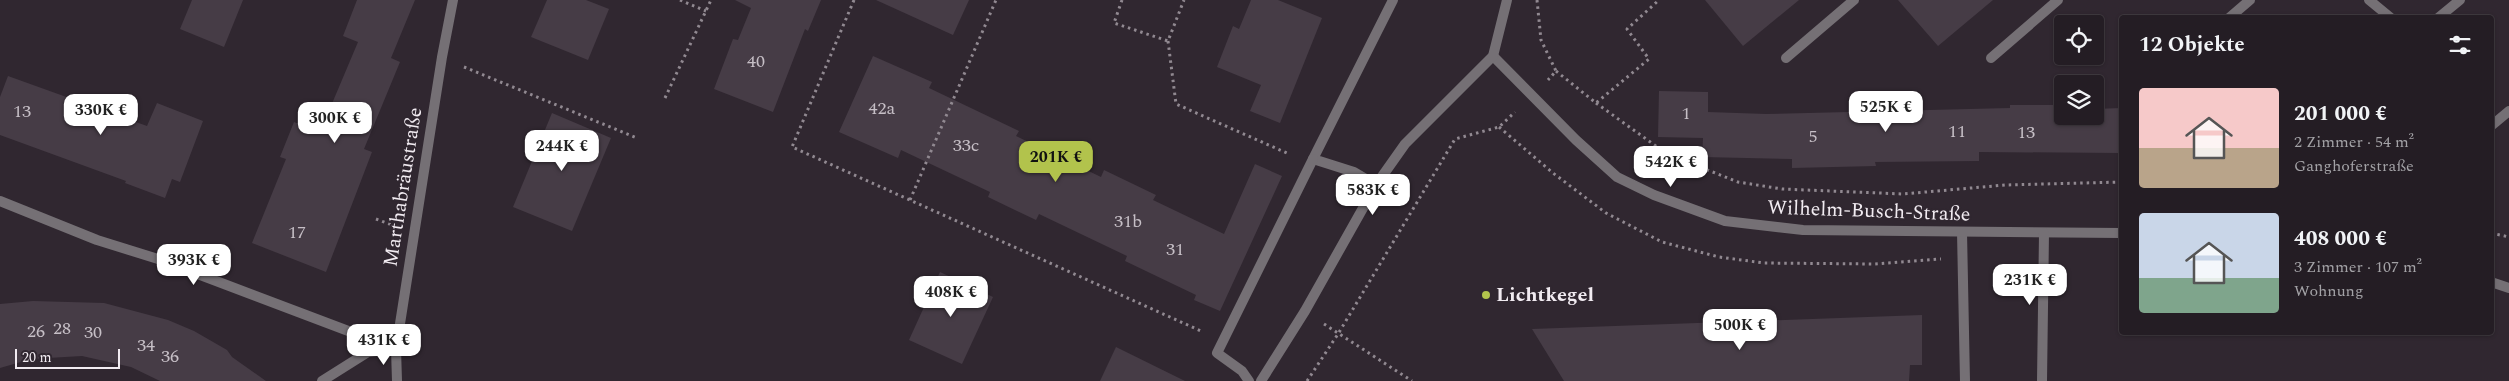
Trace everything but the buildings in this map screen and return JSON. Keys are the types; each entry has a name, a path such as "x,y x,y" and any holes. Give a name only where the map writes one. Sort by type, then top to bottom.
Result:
{"street":[{"name":"Marthabräustraße","path":"398,381 396,350 442,57 454,0"},
{"path":"1249,381 1242,371 1216,353 1393,0"},
{"path":"1261,381 1305,310 1376,184 1405,144 1493,56 1507,0"},
{"path":"1786,58 1854,0"},
{"path":"1991,58 2058,0"},
{"path":"2232,15 2250,0"},
{"path":"2369,0 2387,15"},
{"path":"2442,15 2460,0"},
{"name":"Wilhelm-Busch-Straße","path":"1493,56 1576,140 1617,177 1654,195 1726,221 1803,230 2119,233"},
{"path":"2494,124 2509,111"},
{"path":"1313,160 1354,172 1376,184"},
{"path":"0,202 97,240 158,259 396,350"},
{"path":"1962,232 1965,381"},
{"path":"2042,381 2044,233"},
{"path":"2494,283 2509,288"},
{"path":"322,381 368,352 396,350"}],"path":[{"path":"680,0 706,11"},
{"path":"665,98 711,0"},
{"path":"854,0 792,147 1222,341"},
{"path":"910,200 996,0"},
{"path":"1122,0 1114,23 1168,41"},
{"path":"1184,0 1168,41 1176,104 1289,154 1313,160"},
{"path":"1537,0 1541,40 1556,71 1596,103 1667,154 1738,182 1782,189 1903,194 2005,185 2119,182"},
{"path":"1596,103 1649,59 1627,29 1659,0"},
{"path":"442,57 637,138"},
{"path":"1306,381 1338,334 1455,139 1499,127 1556,71"},
{"path":"2494,234 2509,237"},
{"path":"1305,310 1338,334 1412,381"}],"place":[{"name":"Lichtkegel","path":"1486,295"}]}
